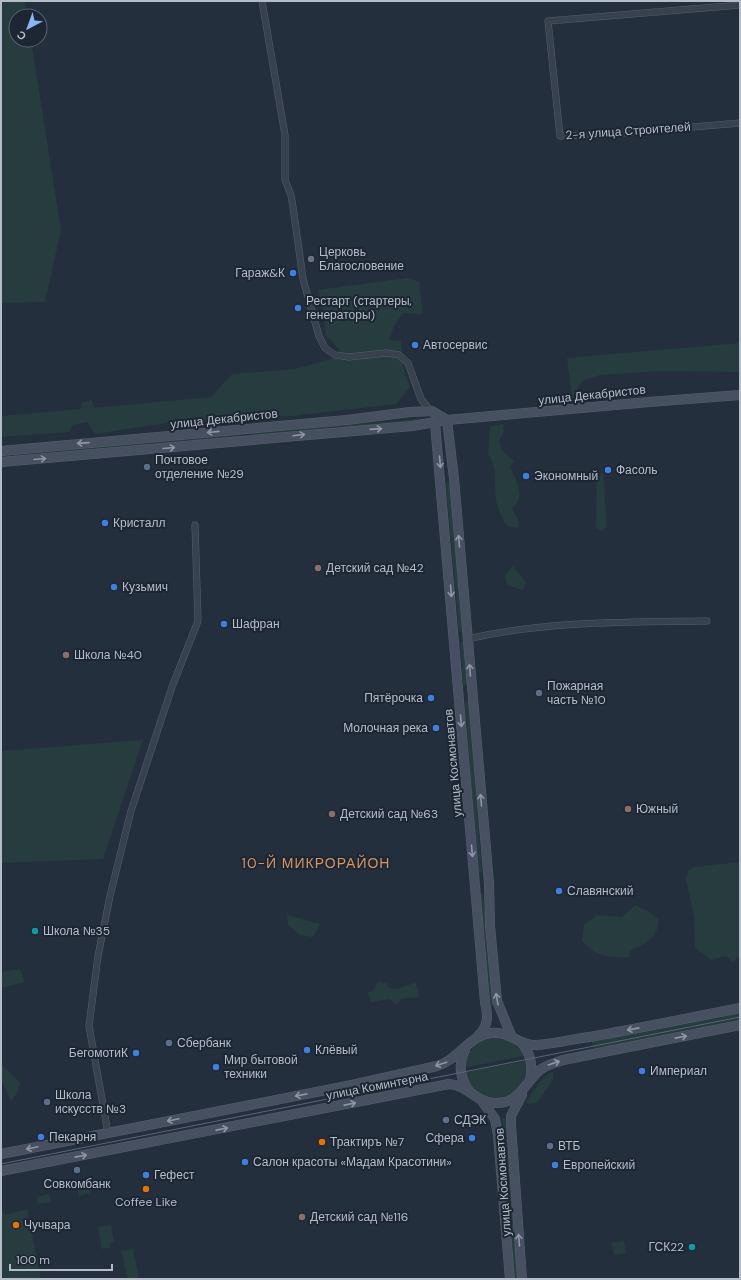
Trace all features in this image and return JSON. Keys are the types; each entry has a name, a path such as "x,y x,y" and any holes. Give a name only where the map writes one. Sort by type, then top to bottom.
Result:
{"street":[{"path":"262,1 263,19 285,135 285,180 291,195 303,279 319,336 325,348 335,355 348,357 386,353 398,354 408,363 421,399 432,411 447,420"},
{"name":"2-я улица Строителей","path":"740,5 548,22 560,136 740,123"},
{"name":"улица Декабристов","path":"1,462 246,442 322,433 435,423 447,420 740,395"},
{"path":"432,411 435,423"},
{"name":"улица Декабристов","path":"1,451 432,411"},
{"name":"улица Космонавтов","path":"447,420 454,479 489,883 490,926 497,1001 511,1035"},
{"name":"улица Космонавтов","path":"435,423 484,1002 488,1016 483,1031 467,1047 461,1061 462,1077 469,1091"},
{"path":"245,428 246,442"},
{"path":"441,480 454,479"},
{"path":"108,1133 89,1026 98,956 110,896 132,811 172,687 198,621 195,525"},
{"path":"467,639 546,626 623,622 707,621"},
{"path":"475,883 489,883"},
{"name":"улица Коминтерна","path":"1,1154 346,1086 437,1066 450,1061 472,1041 491,1032 511,1035 521,1042 532,1045 546,1044 740,1008"},
{"path":"481,1100 495,1103 509,1101 516,1098 540,1070 563,1060 740,1025"},
{"name":"улица Космонавтов","path":"521,1042 528,1052 532,1064 532,1073 512,1111 511,1125 522,1279"},
{"name":"улица Коминтерна","path":"1,1171 441,1086 454,1085 469,1091 481,1100"},
{"name":"улица Космонавтов","path":"481,1100 495,1119 498,1135 510,1279"}],"green space":[{"path":"1,1 25,1 26,8 8,8 8,48 32,48 61,230 45,302 1,303"},
{"path":"408,278 419,282 423,314 403,313 394,326 389,340 401,341 403,367 410,387 396,404 292,416 179,421 95,434 87,422 73,425 69,432 1,437 1,416 81,409 82,403 92,400 94,408 211,397 232,374 295,369 335,358 339,349 326,336 323,306 318,290"},
{"path":"740,343 740,372 661,371 600,375 582,381 572,399 567,358"},
{"path":"417,419 418,422 252,437 251,433"},
{"path":"504,424 503,435 499,439 501,449 514,461 510,466 517,482 519,499 512,508 519,522 518,528 507,526 499,511 496,500 493,464 488,454 490,426"},
{"path":"238,434 239,438 1,458 1,455"},
{"path":"603,472 607,526 602,531 596,528 597,477"},
{"path":"446,483 452,483 463,631 459,632"},
{"path":"513,566 526,582 523,590 507,585 505,575"},
{"path":"460,642 464,642 467,685 463,685"},
{"path":"469,701 482,872 478,873 465,702"},
{"path":"143,740 103,859 1,863 1,751"},
{"path":"740,862 740,955 733,962 726,956 711,960 695,948 694,917 686,878 688,871 694,867"},
{"path":"483,893 493,1006 490,1006 480,895"},
{"path":"635,905 648,911 659,920 658,927 653,937 629,951 630,957 610,957 598,953 582,941 584,925 597,915 622,917"},
{"path":"287,915 320,924 313,937 300,935 288,925"},
{"path":"20,969 25,982 1,988 2,972"},
{"path":"378,982 386,983 389,988 398,989 416,982 419,997 401,999 397,1005 389,999 371,1002 368,993 374,990"},
{"path":"740,1012 740,1022 593,1051 592,1040"},
{"path":"492,1037 502,1038 515,1044 524,1056 464,1068 467,1057 473,1048 481,1041"},
{"path":"526,1061 526,1072 522,1082 516,1090 508,1096 499,1099 489,1099 480,1095 471,1087 465,1072"},
{"path":"1,1064 20,1083 17,1093 11,1101 1,1079"},
{"path":"553,1071 553,1080 539,1100 536,1103 528,1104 526,1102 541,1080"},
{"path":"502,1118 505,1118 518,1279 515,1279"},
{"path":"89,1185 90,1193 79,1196 77,1188"},
{"path":"49,1194 51,1202 38,1204 37,1197"},
{"path":"1,1208 5,1215 27,1209 41,1279 1,1279"},
{"path":"111,1225 114,1242 110,1243 110,1248 102,1249 98,1227"},
{"path":"624,1241 626,1253 614,1255 611,1243"},
{"path":"133,1249 139,1279 128,1279 121,1251"}],"tram line":[{"path":"1,1164 740,1017"}],"place":[{"name":"Церковь Благословение","path":"311,259"},
{"name":"Гараж&К","path":"293,273"},
{"name":"Рестарт (стартеры, генераторы)","path":"298,308"},
{"name":"Автосервис","path":"415,345"},
{"name":"Почтовое отделение №29","path":"147,467"},
{"name":"Фасоль","path":"608,470"},
{"name":"Экономный","path":"526,476"},
{"name":"Кристалл","path":"105,523"},
{"name":"Детский сад №42","path":"318,568"},
{"name":"Кузьмич","path":"114,587"},
{"name":"Шафран","path":"224,624"},
{"name":"Школа №40","path":"66,655"},
{"name":"Пожарная часть №10","path":"539,693"},
{"name":"Пятёрочка","path":"431,698"},
{"name":"Молочная река","path":"436,728"},
{"name":"Южный","path":"628,809"},
{"name":"Детский сад №63","path":"332,814"},
{"name":"Славянский","path":"559,891"},
{"name":"Школа №35","path":"35,931"},
{"name":"Сбербанк","path":"169,1043"},
{"name":"Клёвый","path":"307,1050"},
{"name":"БегомотиК","path":"136,1053"},
{"name":"Мир бытовой техники","path":"216,1067"},
{"name":"Империал","path":"642,1071"},
{"name":"Школа искусств №3","path":"47,1102"},
{"name":"СДЭК","path":"446,1120"},
{"name":"Пекарня","path":"41,1137"},
{"name":"Сфера","path":"472,1138"},
{"name":"Трактиръ №7","path":"322,1142"},
{"name":"ВТБ","path":"550,1146"},
{"name":"Салон красоты «Мадам Красотини»","path":"245,1162"},
{"name":"Европейский","path":"555,1165"},
{"name":"Совкомбанк","path":"77,1170"},
{"name":"Гефест","path":"146,1175"},
{"name":"Coffee Like","path":"146,1189"},
{"name":"Детский сад №116","path":"302,1217"},
{"name":"Чучвара","path":"16,1225"},
{"name":"ГСК22","path":"692,1247"}],"district":[{"name":"10-Й МИКРОРАЙОН","path":"316,863"}]}
